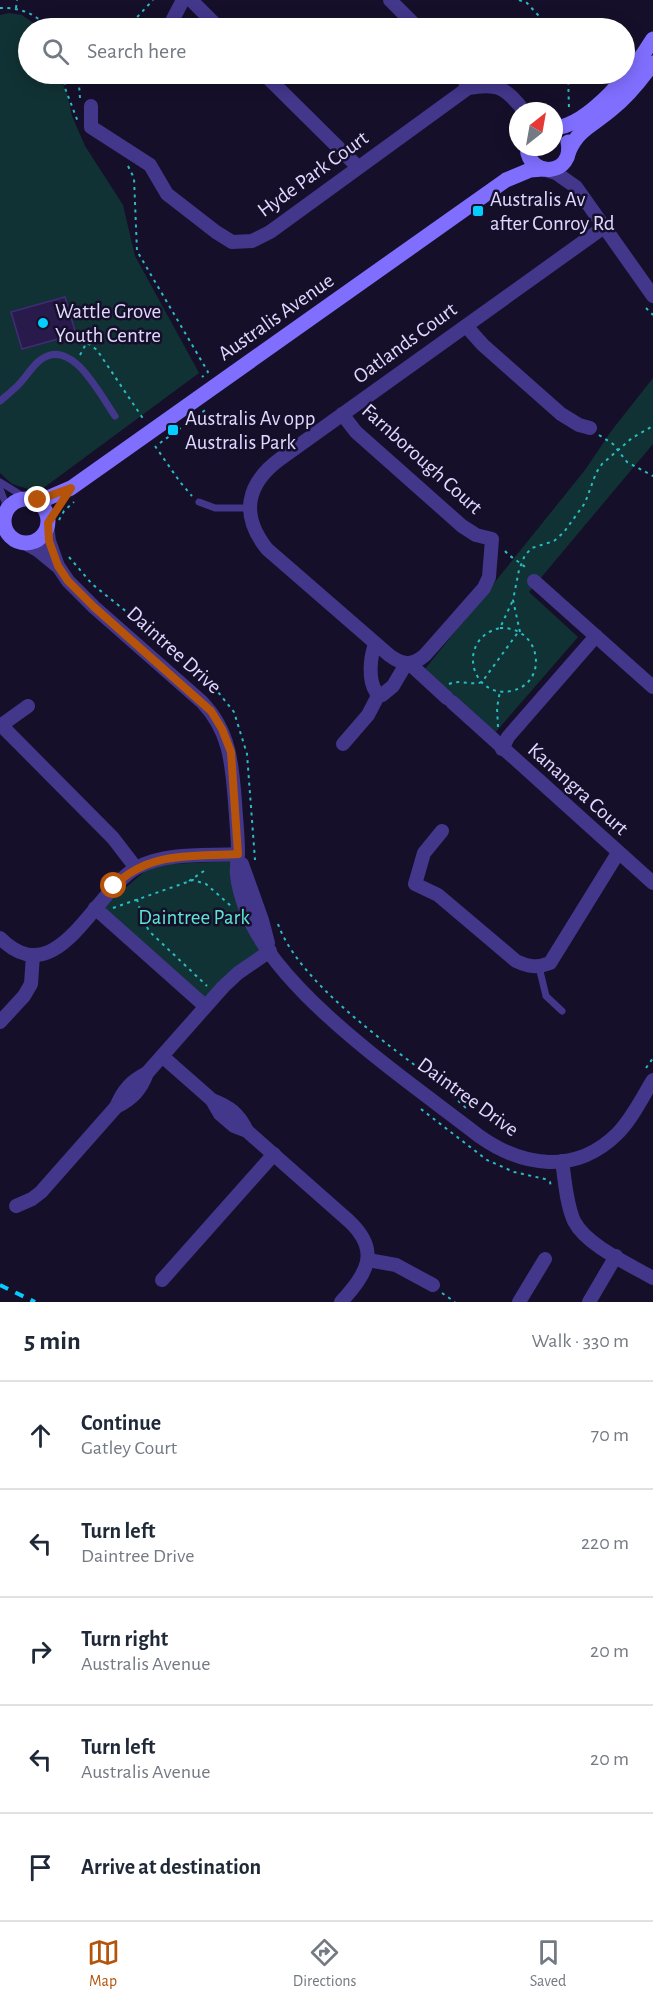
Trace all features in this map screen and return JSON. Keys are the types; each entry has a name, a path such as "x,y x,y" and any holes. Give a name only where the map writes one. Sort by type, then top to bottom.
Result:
{"street":[{"path":"174,18 183,0"},
{"path":"190,0 209,18"},
{"path":"390,0 408,18"},
{"path":"635,66 653,39"},
{"path":"544,169 560,166 573,141 582,130 613,109 635,87 653,63"},
{"path":"274,84 358,167"},
{"path":"466,84 468,88 488,85 497,87 512,95 517,102"},
{"path":"563,126 574,121 610,94 619,84"},
{"name":"Hyde Park Court","path":"84,108 92,127 150,165 167,194 232,243 252,241 270,232 468,88"},
{"path":"563,134 566,138 570,170 576,187 653,296"},
{"name":"Australis Avenue","path":"506,180 521,156"},
{"path":"529,156 530,160 556,173 576,187"},
{"name":"Australis Avenue","path":"30,500 43,500 71,488 153,438 506,180 530,170 544,169"},
{"name":"Oatlands Court","path":"250,507 253,489 263,473 604,227"},
{"path":"466,326 483,345 561,414 579,425 590,428"},
{"name":"Farnborough Court","path":"342,414 356,432 462,526 492,539 489,577 484,588 425,654 419,660 408,664"},
{"name":"Australis Avenue","path":"47,524 71,488"},
{"path":"0,546 22,542 40,537 47,524 43,507 30,500 13,503 3,520 6,531 13,539 22,542"},
{"path":"250,507 252,525 267,549 375,644 395,660 408,664 446,697"},
{"name":"Daintree Drive","path":"47,524 49,541 58,566"},
{"name":"Daintree Drive","path":"22,542 39,551 58,566 84,597 202,702 217,720 231,752 238,854 237,875 246,911 270,951 302,991 356,1039 497,1149 516,1157 536,1161 562,1161 587,1155 608,1142 626,1124 649,1075"},
{"path":"534,581 653,687"},
{"name":"Kanangra Court","path":"502,749 508,737 597,636"},
{"path":"375,644 371,657 372,685 379,694"},
{"path":"379,694 385,693 393,686 408,664"},
{"path":"343,744 368,715 379,694"},
{"name":"Kanangra Court","path":"446,697 653,883"},
{"path":"28,706 0,725 107,830 136,868"},
{"path":"442,831 424,853 415,884 438,895 516,961 529,967 539,967 550,963 618,853"},
{"path":"0,938 16,951 41,955 57,949 122,878 136,868 164,859 238,854"},
{"path":"95,908 201,1003"},
{"path":"16,1206 41,1192 116,1107 122,1093 134,1080 147,1073 162,1056 201,1003 270,951"},
{"path":"0,1022 28,990 32,977 33,955"},
{"path":"162,1056 212,1100 220,1113 234,1126 247,1131 356,1227 365,1241 368,1260 363,1276 341,1302"},
{"path":"162,1280 274,1154"},
{"path":"562,1161 573,1220 586,1237 653,1278"},
{"path":"589,1302 616,1256"},
{"path":"526,1299 544,1259"},
{"path":"368,1260 396,1265 433,1285"}],"lane":[{"path":"0,401 17,387 43,358 58,354 76,362 115,416"},
{"path":"0,482 30,500"},
{"path":"0,489 5,502 3,520"},
{"path":"199,502 215,508 250,507"},
{"path":"539,967 546,996 562,1011"}],"path":[{"path":"16,8 17,0"},
{"path":"136,18 153,0"},
{"path":"519,0 527,3 541,18"},
{"path":"0,8 16,8 36,18"},
{"path":"65,84 79,124 82,126 84,108 80,84"},
{"path":"126,161 134,178 137,252 208,372"},
{"path":"76,334 97,350 186,490 199,502"},
{"path":"76,362 87,342"},
{"path":"500,628 513,600 521,562 532,548 554,541 564,532 585,503 598,468 618,450 653,426"},
{"path":"590,428 618,450 627,462 653,476"},
{"path":"492,539 513,558 521,562 534,581"},
{"path":"446,697 454,682 475,684 482,682 520,632 513,600"},
{"path":"500,628 520,632 529,639 535,648 537,659 530,680 511,691 490,688 482,682 473,666 474,649 484,635 500,628"},
{"path":"500,691 497,714 502,749"},
{"path":"95,908 113,908 189,881 211,867"},
{"path":"189,881 206,884 234,909"},
{"path":"137,899 143,921 150,932 208,987 201,1003"},
{"path":"649,1075 653,1058"},
{"path":"440,1084 467,1110"},
{"path":"425,1103 421,1107 422,1110 487,1160 514,1172 548,1180 552,1189"},
{"path":"433,1285 455,1302"}],"green space":[{"path":"9,13 26,18 18,18 18,84 63,84 72,116 85,146 123,205 135,256 199,373 38,492 12,484 0,473 0,15"},
{"path":"653,378 653,444 529,592 578,637 494,734 425,669 585,470 612,430"},
{"name":"Daintree Park","path":"231,861 262,951 205,998 101,909 152,865"}],"building":[{"name":"Wattle Grove Youth Centre","path":"65,297 76,334 22,349 11,312"}],"railway":[{"path":"0,1285 35,1302"}],"place":[{"name":"Australis Av after Conroy Rd","path":"478,211"},
{"name":"Wattle Grove Youth Centre","path":"43,323"},
{"name":"Australis Av opp Australis Park","path":"173,430"}],"route":[{"path":"38,500 71,488 53,513 47,526 49,541 58,566 68,581 94,607 211,711 228,741 231,752 238,854 153,861 129,873 114,886"}]}
